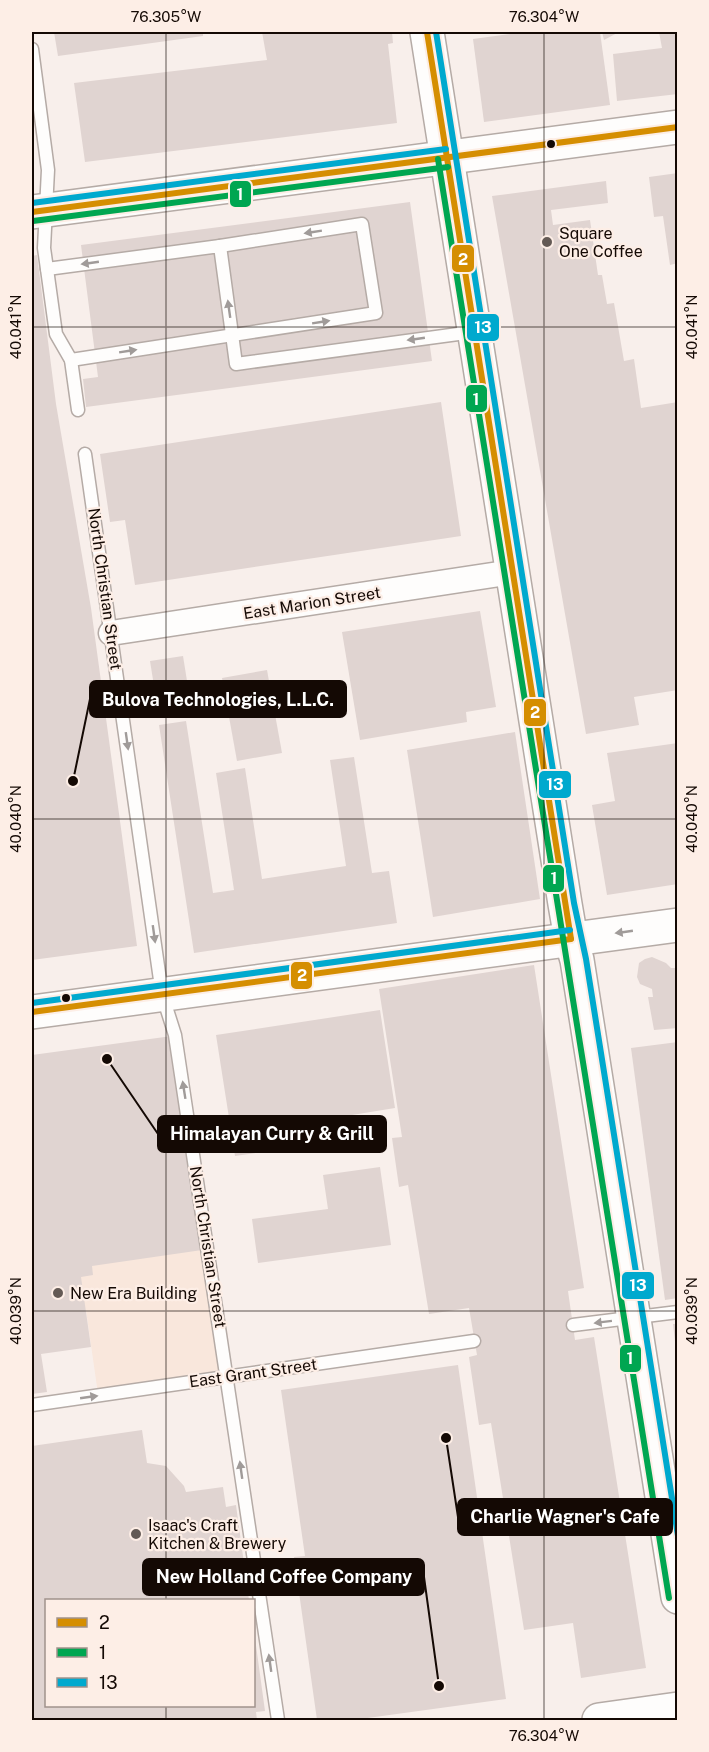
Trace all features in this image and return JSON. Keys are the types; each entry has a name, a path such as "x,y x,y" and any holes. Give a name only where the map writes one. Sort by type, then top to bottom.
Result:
{"main road":[{"path":"427,32 678,1597"},
{"path":"39,212 678,127"},
{"path":"32,1012 678,925"},
{"path":"599,1720 678,1709"}],"street":[{"name":"East Marion Street","path":"111,633 512,572"}],"lane":[{"path":"32,49 48,170 39,212 56,334 70,360 78,410"},
{"path":"47,269 362,224 376,313 70,360"},
{"path":"220,246 236,363 474,332"},
{"name":"North Christian Street","path":"85,454 162,994 175,1035 278,1720"},
{"path":"573,1325 678,1312"},
{"name":"East Grant Street","path":"32,1405 474,1341"}],"shaded area":[{"path":"185,1128 220,1377 98,1394 86,1310 32,1317 32,1149"}],"building":[{"path":"54,32 203,32 203,36 58,56"},
{"path":"262,32 392,32 393,43 388,44 397,123 85,162 74,83 267,60"},
{"path":"525,32 600,32 610,105 484,122 473,39"},
{"path":"602,32 619,32 604,40"},
{"path":"659,32 678,32 678,94 617,101 613,54 662,48"},
{"path":"678,173 678,263 670,265 663,216 654,217 649,177"},
{"path":"606,181 608,203 551,210 553,225 590,220 598,275 602,275 607,304 614,303 624,361 634,359 641,408 678,402 678,690 634,697 639,725 586,734 492,196"},
{"path":"410,202 432,361 86,407 83,379 98,377 81,245"},
{"path":"37,255 56,404 91,608 137,946 32,960 32,256"},
{"path":"441,402 461,536 135,585 125,520 110,522 100,454"},
{"path":"480,611 496,707 466,712 467,722 360,740 342,632"},
{"path":"183,656 192,712 159,717 150,661"},
{"path":"267,670 282,753 237,761 222,678"},
{"path":"186,721 213,893 234,890 216,773 245,768 262,879 346,866 330,760 354,757 372,873 389,871 397,923 194,953 159,725"},
{"path":"515,732 540,899 433,917 407,750"},
{"path":"678,743 678,884 607,895 592,805 615,801 607,753"},
{"path":"652,957 666,963 671,968 678,968 678,1028 654,1030 648,997 653,997 652,989 640,984 637,977 639,963"},
{"path":"534,965 584,1288 568,1291 575,1340 594,1337 646,1668 581,1678 573,1623 524,1630 491,1423 479,1425 469,1357 477,1355 469,1308 429,1314 408,1185 399,1187 392,1138 402,1137 379,989"},
{"path":"380,1010 395,1108 352,1115 356,1138 235,1156 216,1035"},
{"path":"172,1036 202,1250 92,1266 93,1275 81,1277 91,1347 41,1354 47,1392 32,1394 32,1055"},
{"path":"678,1042 678,1298 665,1300 631,1048"},
{"path":"380,1167 391,1245 258,1263 252,1219 328,1209 323,1175"},
{"path":"673,1324 678,1324 678,1349 676,1350"},
{"path":"458,1365 506,1699 353,1720 317,1720 294,1557 305,1556 281,1390"},
{"name":"Isaac's Craft Kitchen & Brewery","path":"142,1430 147,1463 166,1466 184,1486 186,1492 223,1487 226,1507 236,1505 249,1599 45,1599 45,1707 255,1707 255,1638 265,1711 256,1712 257,1720 32,1720 32,1446"}],"transit line":[{"name":"2","path":"427,32 571,939"},
{"name":"13","path":"436,32 574,903 586,959 678,1536"},
{"name":"2","path":"32,212 678,127"},
{"name":"13","path":"32,203 446,149"},
{"name":"1","path":"438,159 669,1598"},
{"name":"1","path":"33,221 448,167"},
{"name":"13","path":"32,1003 570,930"},
{"name":"2","path":"32,1012 571,939"}],"place":[{"name":"Square One Coffee","path":"547,242"},
{"name":"Bulova Technologies, L.L.C.","path":"73,781"},
{"name":"Himalayan Curry & Grill","path":"107,1059"},
{"name":"New Era Building","path":"58,1293"},
{"name":"Charlie Wagner's Cafe","path":"446,1438"},
{"name":"Isaac's Craft Kitchen & Brewery","path":"136,1534"},
{"name":"New Holland Coffee Company","path":"439,1686"}]}
